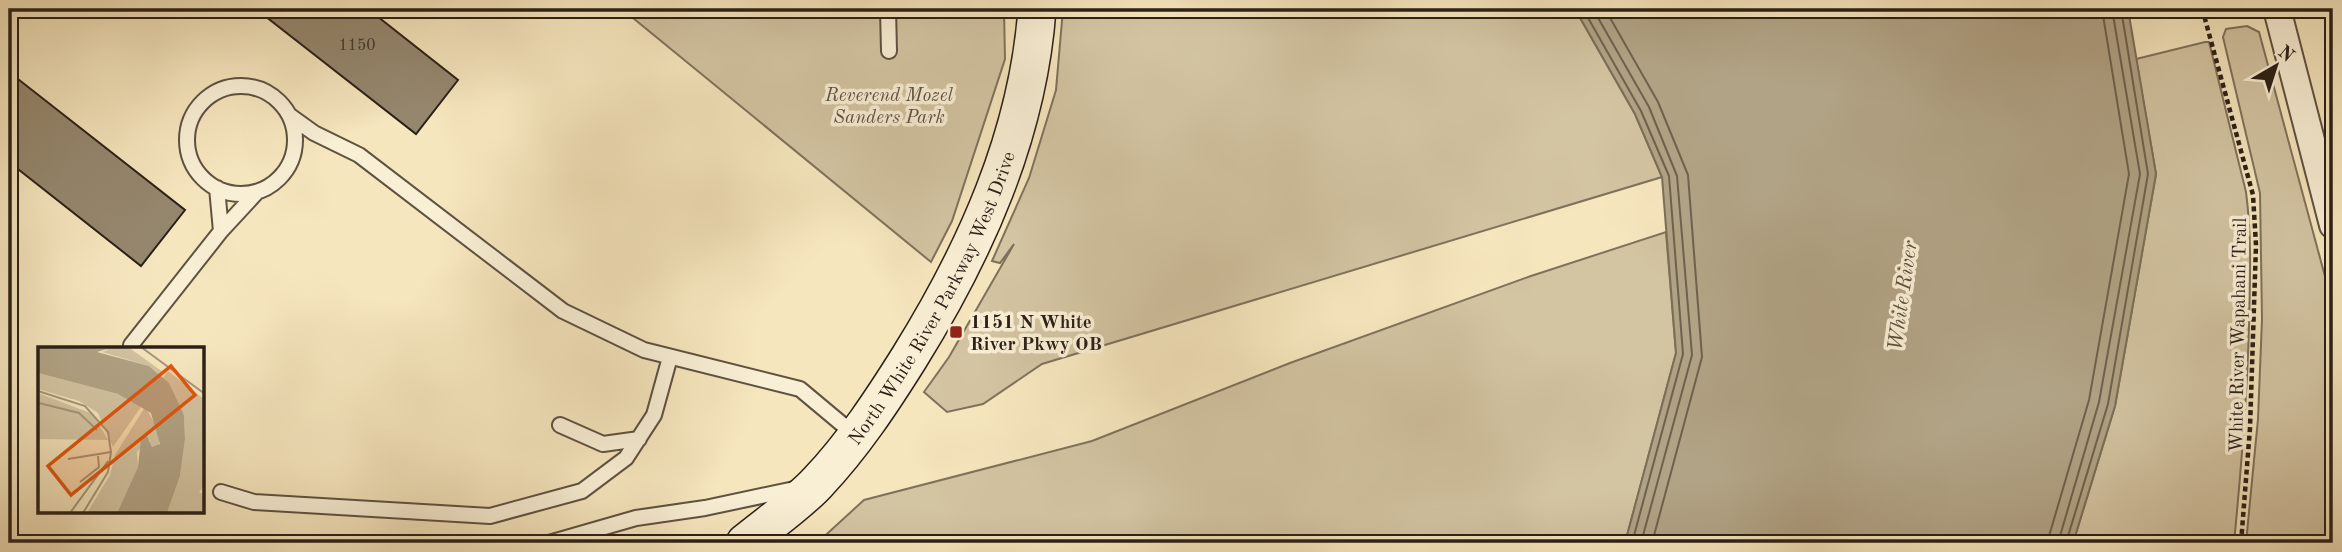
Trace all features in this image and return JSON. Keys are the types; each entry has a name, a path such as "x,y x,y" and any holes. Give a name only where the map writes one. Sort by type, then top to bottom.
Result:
{"main road":[{"name":"North White River Parkway West Drive","path":"745,543 817,484 856,436 930,325 960,269 992,198 1016,127 1028,79 1037,9"}],"street":[{"path":"2277,9 2333,225"}],"lane":[{"path":"888,9 889,51"},
{"path":"257,192 238,194 217,188 202,177 189,155 186,137 194,111 207,97 221,89 240,85 258,88 278,100 289,115 314,133 359,155 563,311 644,350 800,389 856,436"},
{"path":"131,345 221,230 257,192 280,178 291,162 295,144 289,115"},
{"path":"295,144 314,133"},
{"path":"217,188 221,230"},
{"path":"221,492 254,502 489,516 582,491 626,458 639,439 654,415 670,356"},
{"path":"560,425 603,444 639,439"},
{"path":"549,543 636,518 705,508 817,484"}],"path":[{"name":"White River Wapahani Trail","path":"2207,9 2205,19 2253,195 2256,245 2250,428 2241,543"}],"green space":[{"name":"Reverend Mozel Sanders Park","path":"622,9 1004,9 1005,59 952,221 931,262"},
{"path":"1063,9 1575,9 1635,114 1662,177 1042,364 983,404 947,412 924,392 949,357 1014,244 1000,263 992,261 1029,178 1056,90"},
{"path":"2247,26 2259,32 2333,306 2333,543 2246,543 2258,419 2262,319 2260,193 2223,37 2226,29"},
{"path":"2209,42 2246,192 2249,226 2247,381 2234,543 2073,543 2115,406 2156,174 2136,59"},
{"path":"1666,232 1676,353 1625,543 817,543 864,500 1092,441 1290,363 1531,276"}],"water":[{"name":"White River","path":"1575,9 2128,9 2156,174 2115,406 2073,543 1625,543 1676,353 1662,177 1635,114"}],"building":[{"path":"256,9 368,9 458,80 416,134"},
{"path":"9,72 185,210 141,266 9,162"}],"place":[{"name":"1151 N White River Pkwy OB","path":"956,332"}]}
